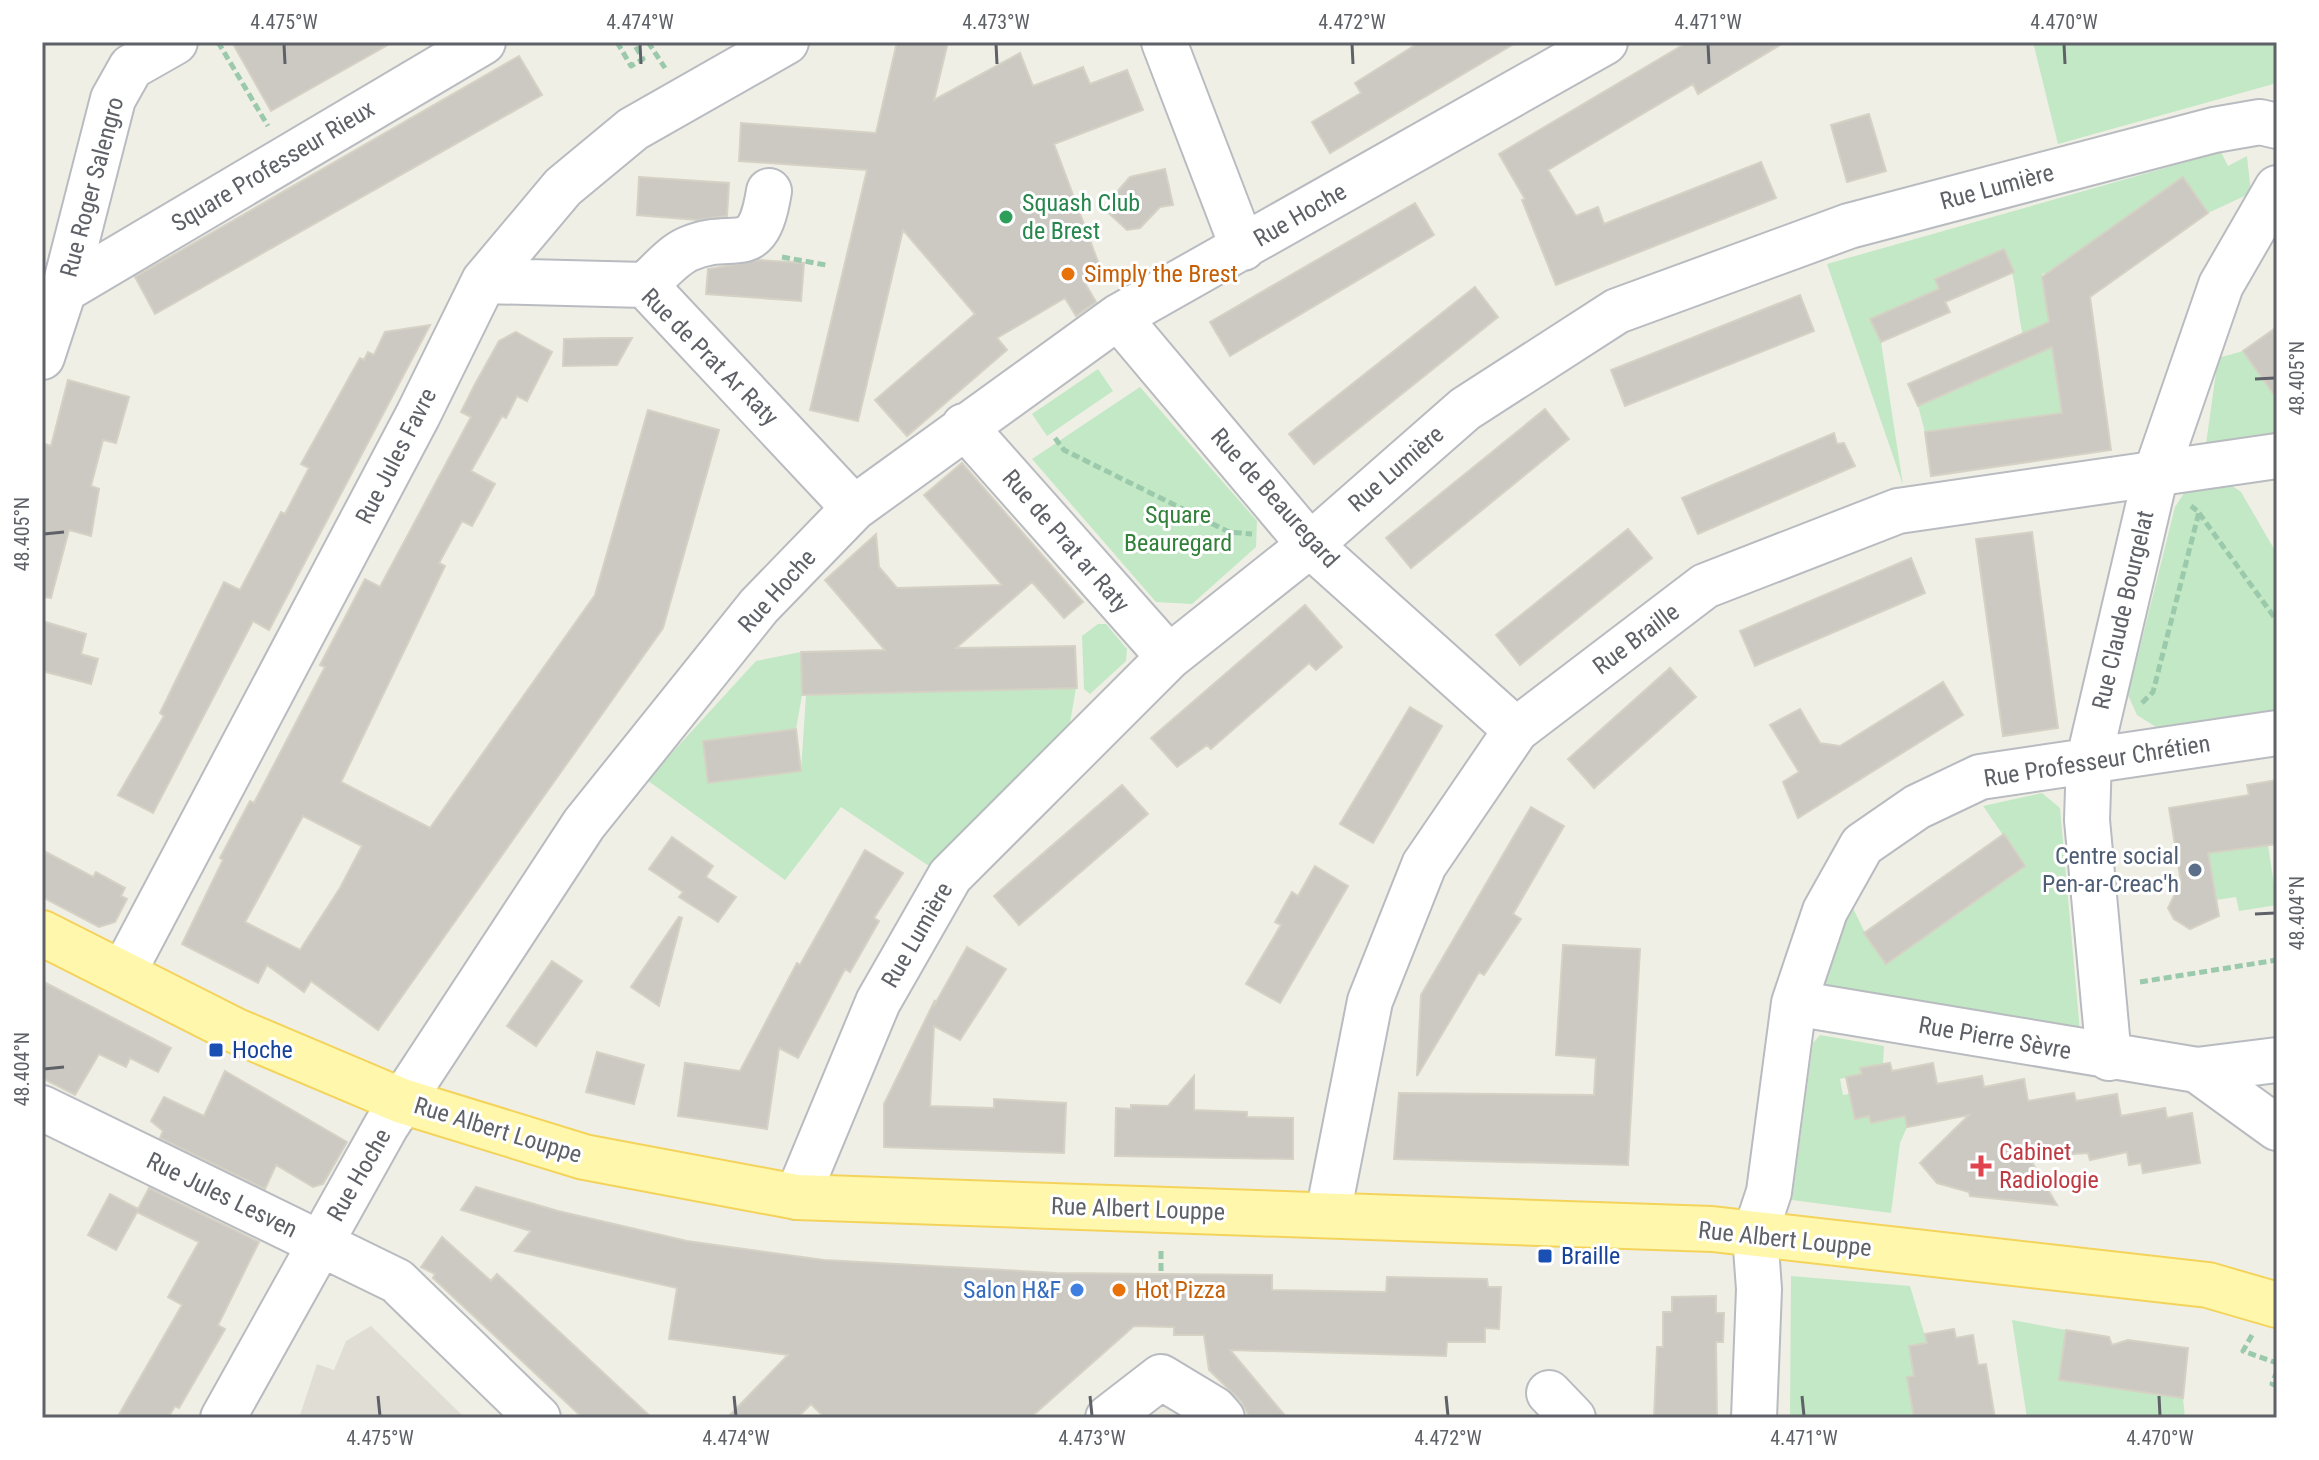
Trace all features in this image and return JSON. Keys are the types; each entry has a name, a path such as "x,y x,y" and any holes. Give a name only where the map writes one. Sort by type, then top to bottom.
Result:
{"main road":[{"name":"Rue Albert Louppe","path":"42,933 234,1030 402,1101 584,1157 797,1197 1712,1229 2208,1285 2277,1305"}],"street":[{"name":"Rue Roger Salengro","path":"42,357 64,290 113,99 131,67 175,42"},
{"name":"Square Professeur Rieux","path":"64,290 483,42"},
{"name":"Rue Jules Favre","path":"123,973 418,415 484,281 563,187 633,129 786,42"},
{"path":"1164,42 1243,248"},
{"name":"Rue Hoche","path":"223,1418 402,1101 584,824 759,606 854,508 1118,317 1605,42"},
{"name":"Rue Lumière","path":"797,1197 878,1002 950,876 1169,657 1310,545 1465,409 1617,311 1849,226 2214,130 2260,122 2277,126"},
{"name":"Rue Claude Bourgelat","path":"2109,1058 2087,820 2089,759 2106,674 2156,473 2221,285 2277,188"},
{"path":"645,285 686,249 735,242 752,235 764,222 769,191"},
{"name":"Rue de Prat Ar Raty","path":"484,281 645,285 854,508"},
{"name":"Rue de Beauregard","path":"1118,317 1310,545 1516,730"},
{"name":"Rue de Prat ar Raty","path":"964,426 1169,657"},
{"name":"Rue Braille","path":"1328,1214 1370,1001 1424,865 1516,730 1705,586 1898,511 2277,456"},
{"name":"Rue Professeur Chrétien","path":"1755,1234 1769,1192 1794,1003 1825,911 1862,845 1917,807 1980,777 2277,733"},
{"name":"Rue Pierre Sèvre","path":"1794,1003 2109,1058 2197,1070 2277,1060"},
{"name":"Rue Pierre Sèvre","path":"2197,1070 2277,1128"},
{"name":"Rue Jules Lesven","path":"42,1108 397,1281 538,1418"},
{"path":"1754,1418 1759,1289 1755,1234"},
{"path":"1108,1418 1161,1377 1214,1409 1222,1418"}],"path":[{"path":"218,42 266,122"},
{"path":"617,42 631,66 643,59 633,42"},
{"path":"648,42 661,62"},
{"path":"785,258 826,265"},
{"path":"1055,438 1064,450 1229,532 1257,534"},
{"path":"2199,512 2277,621"},
{"path":"2104,988 2277,960"},
{"path":"2277,1371 2272,1384 2277,1386"}],"shaded area":[{"path":"371,1326 465,1418 299,1418 317,1364 334,1370 346,1341"}],"green space":[{"path":"2033,42 2277,42 2277,83 2058,144"},
{"path":"2221,152 2228,166 2247,156 2251,193 2208,213 2183,178 2052,272 2042,274 2062,413 1925,432 1918,406 2030,357 2013,276 2004,249 1935,278 1939,289 1871,319 1881,342 1903,485 1827,264"},
{"path":"2243,351 2266,384 2277,377 2277,434 2206,444 2218,358"},
{"path":"1098,369 1113,391 1047,436 1032,414"},
{"name":"Square Beauregard","path":"1140,387 1257,521 1256,547 1192,604 1156,602 1032,459"},
{"path":"2228,483 2241,492 2277,554 2277,709 2156,727 2137,715 2128,695 2175,507 2186,490"},
{"path":"1098,624 1106,624 1127,649 1126,661 1090,694 1084,689 1082,636"},
{"path":"801,652 802,695 796,729 703,741 709,783 801,771 806,695 1076,688 1070,723 935,870 841,807 785,880 647,780 756,661"},
{"path":"2042,793 2060,808 2080,1032 1821,988 1830,954 1852,906 1865,933 1887,964 2025,867 1983,806"},
{"path":"2268,845 2277,905 2239,911 2236,897 2216,900 2208,853"},
{"path":"1820,1035 1884,1046 1883,1064 1861,1068 1862,1074 1840,1079 1843,1095 1849,1094 1855,1119 1869,1116 1871,1123 1905,1116 1907,1127 1900,1143 1891,1213 1792,1200 1813,1043"},
{"path":"1791,1276 1910,1286 1927,1343 1909,1346 1914,1376 1907,1378 1914,1418 1790,1418"},
{"path":"2012,1320 2066,1330 2059,1380 2183,1398 2185,1418 2027,1418"}],"building":[{"path":"232,42 393,42 271,111"},
{"path":"897,42 948,42 934,100 1020,53 1033,86 1083,67 1090,84 1127,70 1143,110 1054,144 1103,275 1086,285 1096,302 1076,316 1065,298 997,338 1007,350 907,436 875,400 975,314 903,230 858,421 810,410 867,170 739,161 741,123 876,133"},
{"path":"1420,42 1517,42 1330,153 1312,122 1361,93 1355,83"},
{"path":"1688,42 1785,42 1698,94 1693,84 1548,170 1576,216 1598,207 1604,224 1761,162 1776,198 1556,285 1522,200 1525,199 1499,154"},
{"path":"519,56 542,95 155,314 135,277"},
{"path":"1869,114 1886,171 1847,182 1831,125"},
{"path":"1165,169 1173,205 1160,207 1140,228 1127,230 1103,208 1130,177"},
{"path":"639,177 729,183 727,216 697,220 637,215"},
{"path":"2183,177 2208,213 2090,297 2111,450 1931,476 1925,432 2062,413 2052,347 1918,406 1908,384 2049,322 2042,277"},
{"path":"1415,203 1434,235 1230,356 1210,322"},
{"path":"2004,249 2014,272 1945,302 1950,312 1881,342 1870,319 1939,289 1935,279"},
{"path":"759,260 804,263 801,301 706,294 708,269"},
{"path":"1475,287 1498,317 1314,464 1289,434"},
{"path":"1800,295 1814,331 1625,406 1611,370"},
{"path":"430,325 269,630 253,621 153,813 118,795 164,716 160,713 224,582 240,590 281,512 285,514 309,468 301,464 360,358 364,360 368,352 374,355 385,332"},
{"path":"2277,327 2277,399 2243,351"},
{"path":"516,332 552,352 527,401 517,396 471,471 495,484 472,526 462,521 439,563 445,566 341,782 430,828 595,595 648,410 719,430 663,628 378,1030 311,981 304,992 267,965 258,983 182,944 223,860 220,858 250,801 254,803 325,667 320,665 365,579 380,587 471,417 461,412 499,341","holes":["303,816 362,846 340,888 300,950 245,922"]},
{"path":"632,338 617,365 563,366 564,339"},
{"path":"68,380 129,397 116,443 103,440 91,486 99,489 91,536 69,530 51,598 42,597 42,443 51,446"},
{"path":"1545,409 1569,439 1411,568 1386,538"},
{"path":"1834,433 1837,444 1844,443 1855,466 1698,534 1682,498"},
{"path":"962,463 1083,602 1064,618 1032,582 956,648 1075,646 1077,688 802,695 801,652 885,650 825,580 876,534 879,567 897,588 1002,585 924,495"},
{"path":"1628,529 1652,558 1520,665 1496,635"},
{"path":"2032,532 2058,728 2003,736 1976,539"},
{"path":"1911,558 1925,593 1755,666 1740,631"},
{"path":"1305,605 1342,647 1316,670 1309,663 1211,749 1207,745 1177,767 1151,738"},
{"path":"42,621 86,634 81,654 98,659 91,684 42,671"},
{"path":"1670,668 1696,697 1594,788 1568,759"},
{"path":"1943,682 1963,715 1798,818 1783,782 1799,772 1770,725 1800,709 1820,743 1840,746"},
{"path":"1410,707 1442,726 1373,843 1340,824"},
{"path":"796,729 801,771 708,783 703,741"},
{"name":"Centre social Pen-ar-Creac'h","path":"2277,780 2277,844 2208,853 2219,916 2190,929 2174,919 2168,908 2181,882 2169,808 2249,795 2247,785"},
{"path":"1122,785 1148,814 1019,925 994,896"},
{"path":"1531,807 1564,826 1513,914 1521,919 1484,975 1479,972 1417,1076 1421,995"},
{"path":"2004,834 2025,866 1886,964 1864,933"},
{"path":"672,837 713,866 706,877 736,897 718,922 679,897 683,892 649,869"},
{"path":"42,850 93,877 96,872 125,888 121,896 127,899 115,922 99,927 42,897"},
{"path":"865,850 903,873 874,918 879,921 850,972 845,969 798,1058 779,1048 767,1129 678,1116 685,1063 740,1071 797,963 800,965"},
{"path":"1315,866 1348,886 1280,1003 1246,984 1281,925 1275,922 1292,892 1298,896"},
{"path":"679,917 682,918 659,1006 631,987"},
{"path":"1563,945 1640,949 1628,1165 1394,1159 1399,1093 1594,1095 1596,1058 1556,1055"},
{"path":"967,947 1006,969 960,1040 934,1026 930,1106 994,1108 994,1099 1066,1103 1064,1153 884,1147 884,1104 935,1000 935,1004"},
{"path":"552,961 582,981 536,1046 507,1026"},
{"path":"42,981 171,1048 158,1072 130,1058 126,1067 99,1054 75,1095 42,1078"},
{"path":"597,1052 644,1065 634,1104 586,1092"},
{"path":"1890,1063 1892,1071 1933,1063 1937,1084 1982,1076 1984,1087 2024,1079 2028,1101 2074,1093 2076,1101 2117,1094 2121,1116 2165,1108 2167,1118 2192,1113 2200,1163 2143,1173 2141,1163 2129,1165 2127,1152 2090,1160 2088,1153 2029,1157 2057,1205 1970,1196 1969,1192 1937,1183 1920,1163 1969,1115 1907,1127 1905,1116 1871,1123 1869,1116 1855,1119 1846,1077 1862,1074 1860,1068"},
{"path":"225,1071 347,1142 323,1184 313,1187 276,1165 265,1189 160,1138 163,1131 151,1121 164,1097 204,1116"},
{"path":"1194,1076 1194,1110 1247,1112 1247,1117 1293,1118 1293,1159 1115,1156 1116,1108 1131,1109 1131,1105 1168,1106"},
{"path":"476,1187 558,1211 687,1241 824,1260 1056,1273 1272,1275 1272,1290 1386,1292 1387,1277 1487,1279 1488,1287 1501,1287 1499,1329 1485,1328 1485,1342 1447,1342 1446,1356 1230,1350 1287,1418 1250,1418 1241,1401 1209,1370 1204,1335 1174,1335 1174,1327 1134,1326 1030,1418 825,1418 811,1404 797,1418 727,1418 788,1355 669,1339 677,1288 515,1251 531,1231 461,1210"},
{"path":"149,1188 259,1242 218,1325 225,1329 179,1408 175,1406 168,1418 117,1418 182,1305 168,1297 199,1242 137,1212 116,1250 88,1235 110,1194 138,1209"},
{"path":"442,1237 491,1281 497,1274 652,1418 583,1418 433,1278 435,1274 421,1267"},
{"path":"1716,1296 1716,1313 1724,1313 1723,1342 1716,1342 1717,1418 1654,1418 1657,1347 1663,1347 1663,1312 1672,1312 1672,1297"},
{"path":"1954,1329 1956,1338 1973,1335 1978,1365 1986,1364 1995,1418 1914,1418 1907,1377 1914,1376 1909,1346 1927,1343 1925,1334"},
{"path":"2066,1330 2109,1337 2112,1345 2128,1340 2188,1348 2183,1398 2059,1380"}],"place":[{"name":"Squash Club de Brest","path":"1006,217"},
{"name":"Simply the Brest","path":"1068,274"},
{"name":"Centre social Pen-ar-Creac'h","path":"2195,870"},
{"name":"Hoche","path":"216,1050"},
{"name":"Cabinet Radiologie","path":"1981,1166"},
{"name":"Braille","path":"1545,1256"},
{"name":"Salon H&F","path":"1077,1290"},
{"name":"Hot Pizza","path":"1119,1290"}]}
